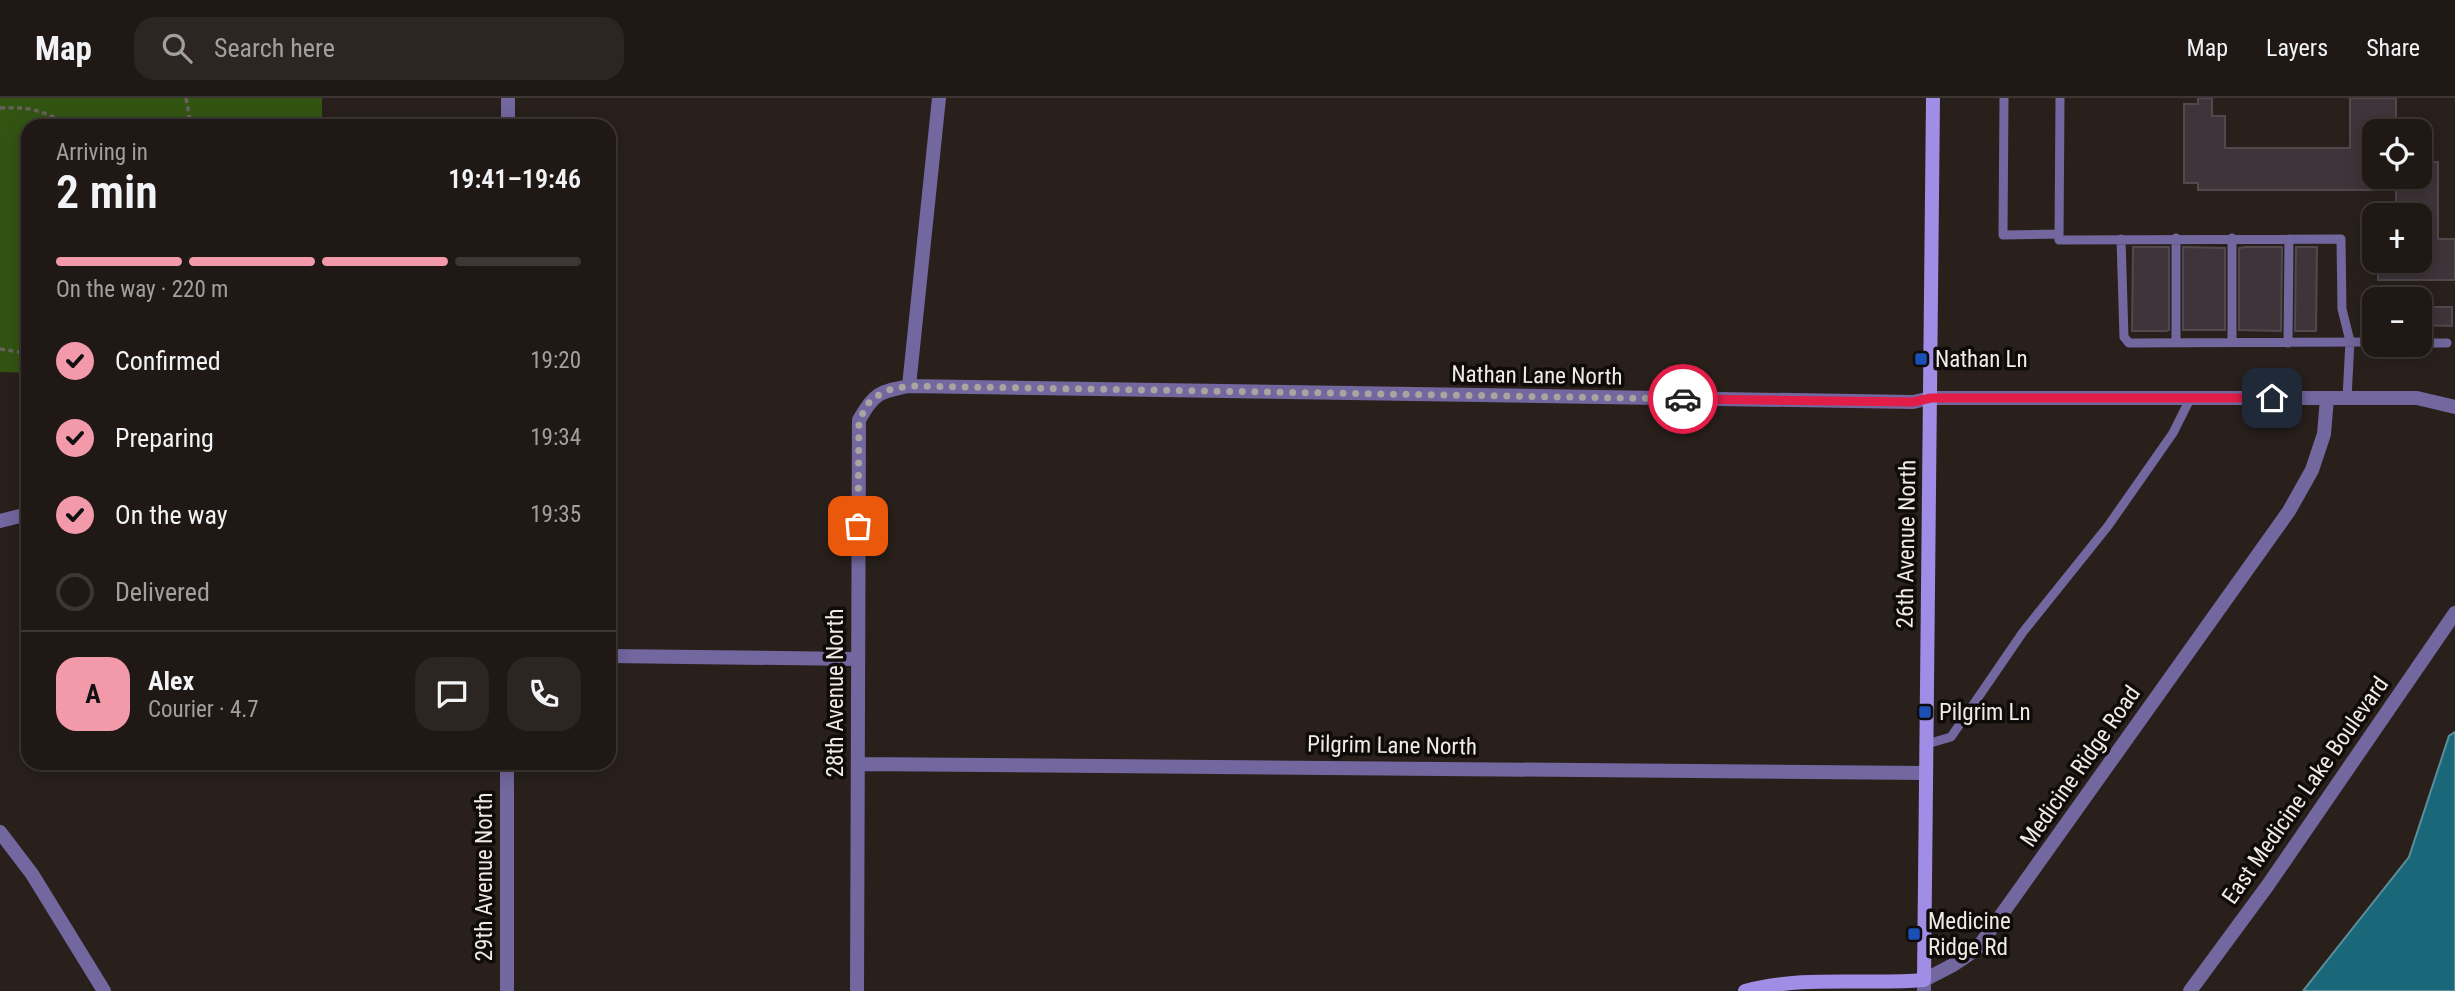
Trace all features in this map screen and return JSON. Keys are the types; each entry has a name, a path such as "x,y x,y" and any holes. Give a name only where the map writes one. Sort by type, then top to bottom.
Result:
{"street":[{"path":"508,98 508,119"},
{"path":"909,386 939,98"},
{"name":"26th Avenue North","path":"1924,986 1933,98"},
{"name":"Nathan Lane North","path":"871,399 889,390 909,386 1913,402 1931,398 2417,398 2455,407"},
{"name":"Medicine Ridge Road","path":"1745,991 1781,983 1898,982 1924,986 1977,949 2289,511 2312,470 2324,434 2327,398"},
{"name":"28th Avenue North","path":"857,991 859,420 871,399"},
{"path":"0,521 21,516"},
{"name":"East Medicine Lake Boulevard","path":"2190,991 2268,885 2455,613"},
{"path":"616,656 857,659"},
{"name":"Pilgrim Lane North","path":"858,764 1926,773"},
{"name":"29th Avenue North","path":"507,770 507,991"},
{"path":"0,832 32,874 104,991"}],"lane":[{"path":"2004,98 2003,235 2059,234"},
{"path":"2060,98 2059,240 2341,239 2342,309 2350,341 2347,398"},
{"path":"2176,238 2176,343"},
{"path":"2232,238 2232,343"},
{"path":"2121,239 2124,337 2129,343 2362,341"},
{"path":"2288,344 2289,239"},
{"path":"2432,343 2447,343"},
{"path":"1927,744 1951,737 2023,632 2115,516 2173,433 2191,397"}],"path":[{"path":"186,98 190,119"},
{"path":"0,108 43,111 58,119"},
{"path":"0,349 21,352"}],"green space":[{"path":"0,98 322,98 322,119 21,119 21,373 0,372"}],"water":[{"path":"2455,732 2455,991 2303,991 2409,857 2449,736"}],"building":[{"path":"2198,98 2212,98 2212,116 2225,116 2225,148 2350,148 2350,98 2396,98 2396,119 2362,119 2362,189 2375,190 2198,190 2198,183 2184,183 2184,104 2198,104"},
{"path":"2432,162 2438,162 2438,239 2455,239 2455,280 2378,280 2378,273 2432,273 2432,203 2396,203 2396,189 2432,189"},
{"path":"2133,247 2169,247 2169,330 2132,331"},
{"path":"2183,247 2225,248 2225,330 2183,330"},
{"path":"2282,247 2281,331 2239,330 2239,248"},
{"path":"2296,247 2317,247 2316,331 2295,331"},
{"path":"2432,307 2452,307 2452,326 2432,325"}],"way so far":[{"path":"858,526 859,420 871,399 889,390 909,386 1683,399"}],"place":[{"name":"Nathan Ln","path":"1921,359"},
{"name":"Pilgrim Ln","path":"1925,712"},
{"name":"Medicine Ridge Rd","path":"1914,934"}],"route":[{"path":"1683,399 1913,402 1931,398 2272,398"}]}
